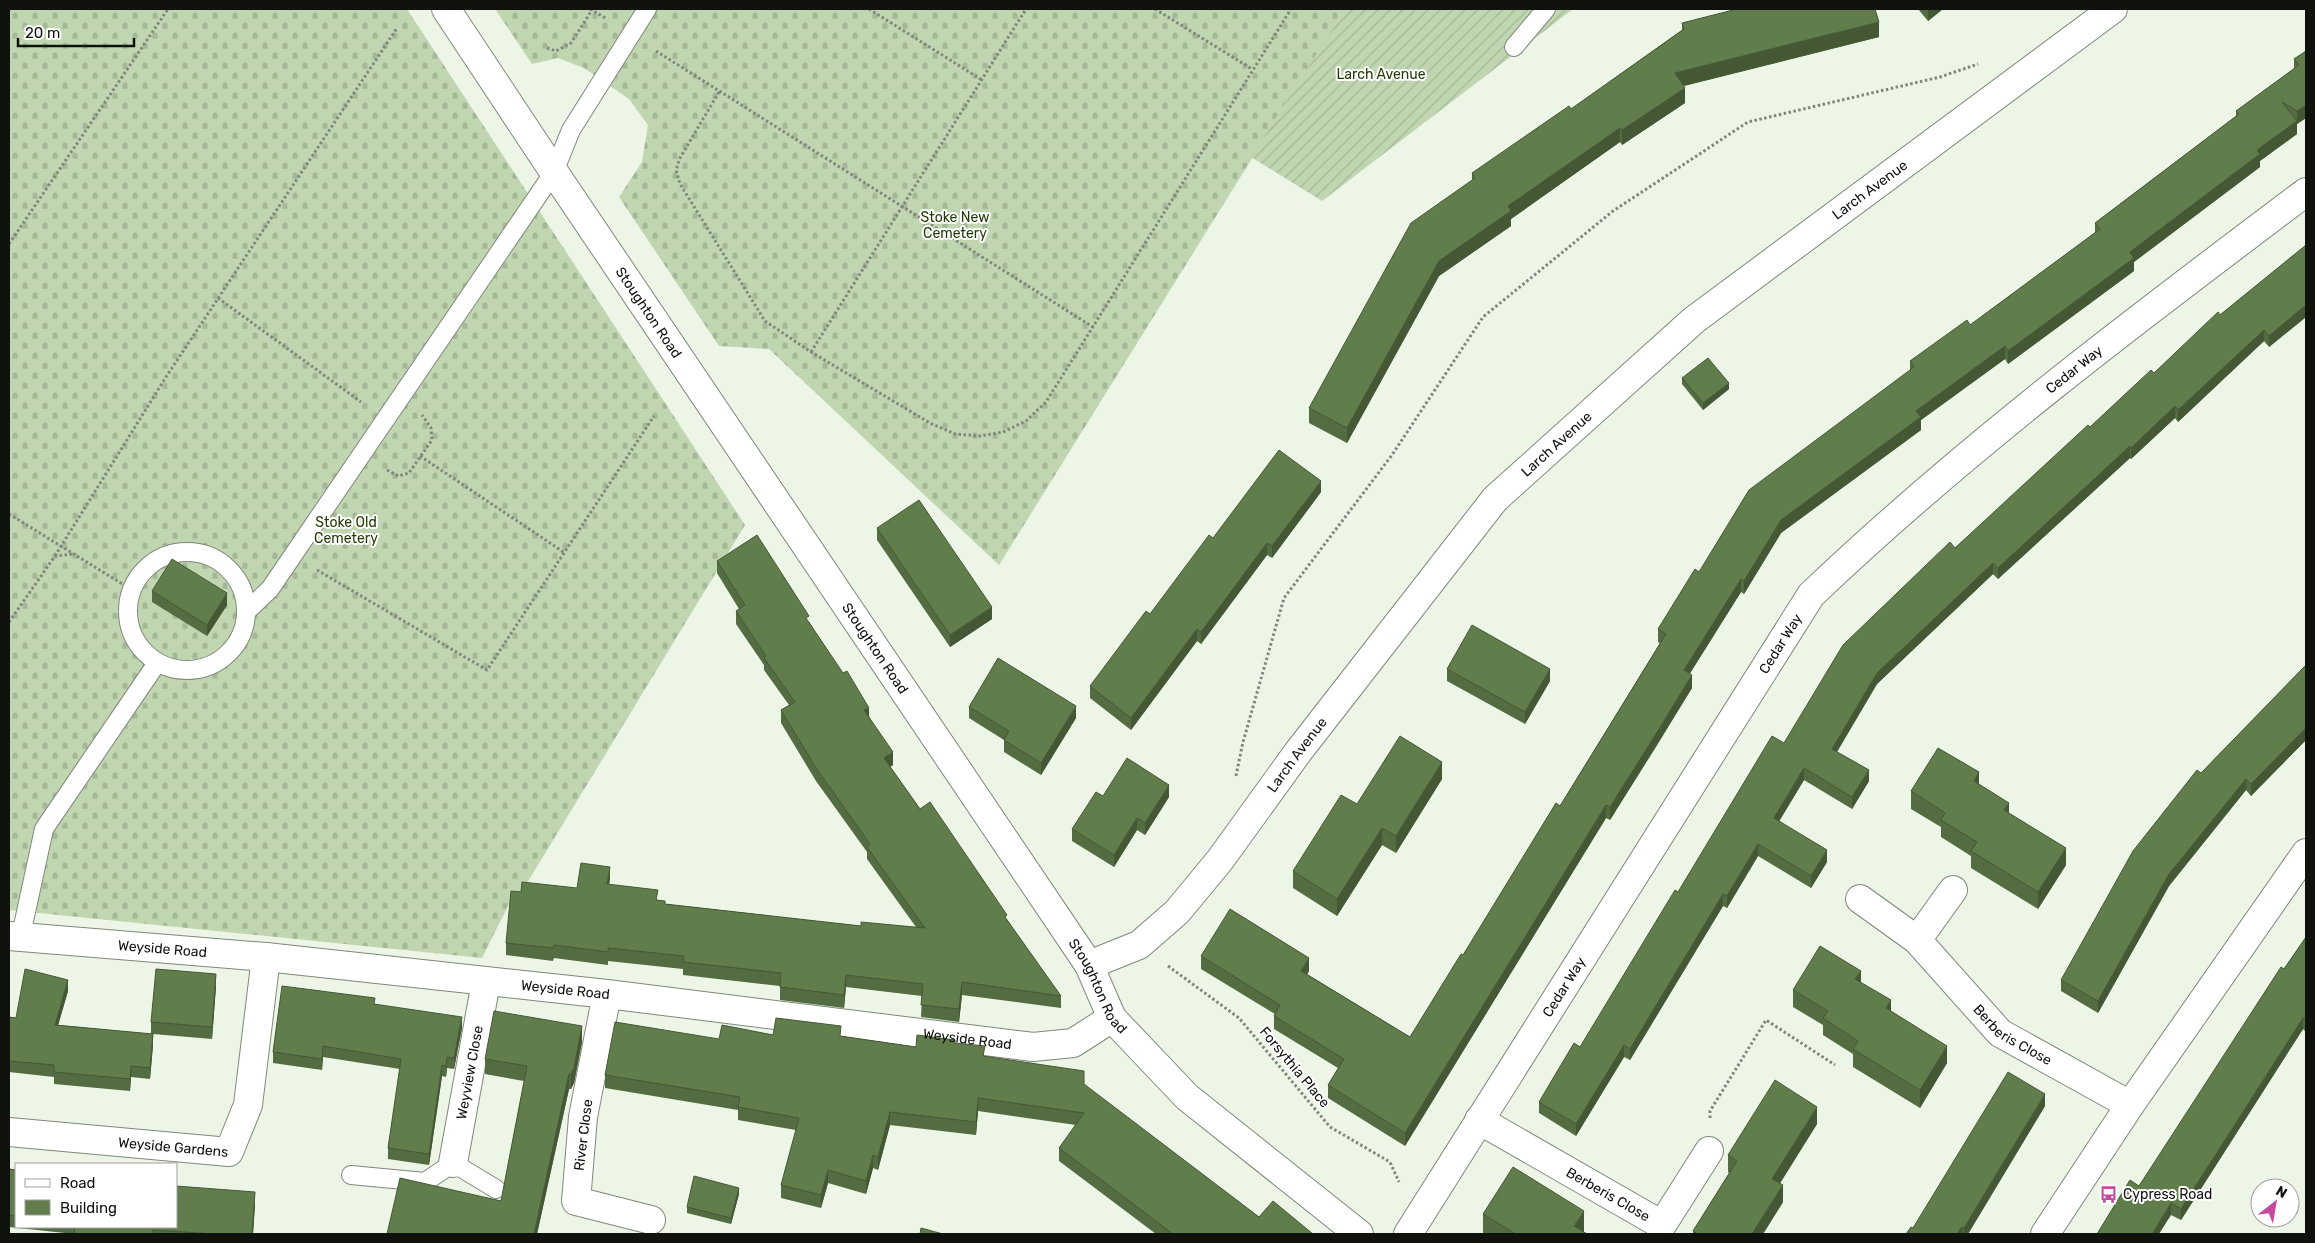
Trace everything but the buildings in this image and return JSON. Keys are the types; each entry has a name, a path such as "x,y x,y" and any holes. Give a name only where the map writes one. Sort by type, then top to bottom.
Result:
{"street":[{"name":"Stoughton Road","path":"446,9 1089,965 1112,1018 1187,1097 1360,1234"},
{"name":"Larch Avenue","path":"1089,965 1139,945 1177,912 1220,860 1298,752 1495,498 1694,320 2113,9"},
{"name":"Cedar Way","path":"1408,1234 1810,595 1871,538 2074,369 2306,192"},
{"path":"2045,1234 2130,1105 2306,853"},
{"path":"1917,940 1954,890"},
{"name":"Berberis Close","path":"1860,899 1917,940 2000,1033 2130,1105"},
{"name":"Weyside Road","path":"15,936 266,957 607,994 1033,1048 1073,1043 1112,1018"},
{"name":"Weyside Gardens","path":"9,1132 229,1152 248,1105 266,957"},
{"name":"Weyview Close","path":"453,1163 486,982"},
{"name":"River Close","path":"607,994 583,1117 576,1201 651,1220"},
{"name":"Berberis Close","path":"1479,1120 1662,1225 1709,1151"}],"lane":[{"path":"246,612 270,589 554,172 571,130 647,9"},
{"path":"1514,47 1546,9"},
{"path":"184,552 203,554 221,562 234,576 243,593 246,612 243,632 232,650 216,663 197,669 176,670 157,663 142,651 132,635 128,616 129,597 132,590 136,579 149,566 165,556 184,552"},
{"path":"15,936 44,829 157,663"},
{"path":"352,1175 425,1182 453,1163 496,1189"}],"path":[{"path":"9,244 168,9"},
{"path":"869,9 982,80"},
{"path":"811,352 1026,9"},
{"path":"1155,9 1252,69"},
{"path":"719,92 680,158 676,170 680,184 765,321 811,352 930,423 955,434 980,436 1003,432 1026,421 1046,402 1291,9"},
{"path":"547,48 556,51 571,43 592,10"},
{"path":"9,622 55,556 166,377 397,28"},
{"path":"631,34 719,92 1093,327"},
{"path":"1236,778 1243,742 1284,598 1392,455 1483,317 1613,211 1748,122 1940,77 1984,62"},
{"path":"218,298 385,420"},
{"path":"362,454 398,476 408,472 432,440 431,428 422,414 399,400"},
{"path":"293,555 487,670 654,416"},
{"path":"420,456 565,553"},
{"path":"9,514 132,590"},
{"path":"55,556 74,554"},
{"name":"Forsythia Place","path":"1139,945 1239,1018 1330,1127 1390,1162 1402,1187 1425,1207"},
{"path":"1709,1151 1710,1111 1766,1020 1835,1065"}],"green space":[{"name":"Stoke Old Cemetery","path":"9,9 407,9 745,525 524,888 509,904 482,958 9,910"},
{"name":"Stoke New Cemetery","path":"495,9 1345,9 999,565 769,349 719,346 619,197 642,162 648,125 629,99 584,68 558,58 532,64"},
{"name":"Larch Avenue","path":"1345,9 1573,9 1322,201 1251,157"}],"place":[{"name":"Cypress Road","path":"2109,1194"}]}
